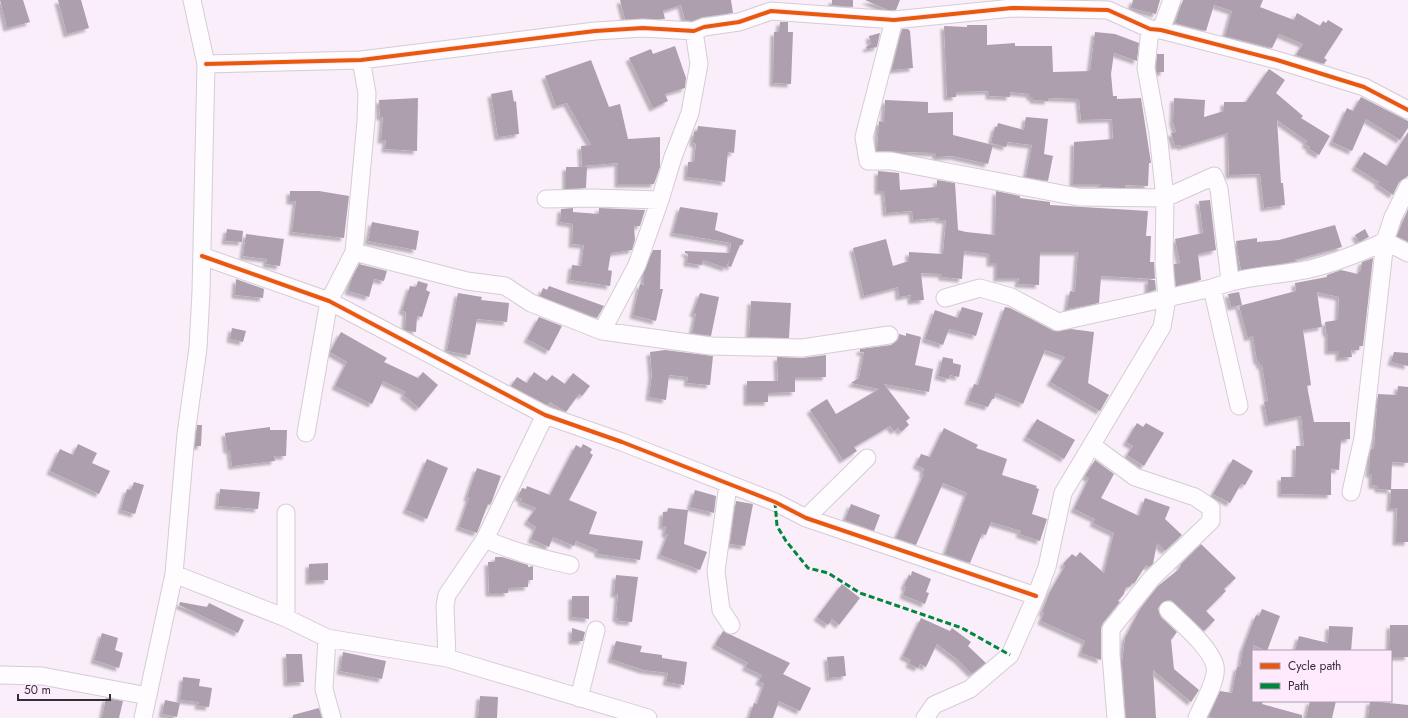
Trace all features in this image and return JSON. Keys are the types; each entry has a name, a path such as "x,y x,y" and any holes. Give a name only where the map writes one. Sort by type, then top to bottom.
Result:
{"street":[{"path":"143,718 174,574 186,434 198,348 202,256 206,64 192,0"},
{"path":"924,718 934,705 970,689 1010,654 1036,596 1047,567 1063,493 1093,446 1162,327 1166,298 1164,263 1165,198 1158,133 1146,68 1156,29 1172,0"},
{"path":"206,64 361,60 595,31 643,28 694,31 704,27 738,22 771,11 894,20 1012,8 1108,10 1156,29 1277,60 1364,87 1408,110"},
{"path":"894,20 864,137 868,162 891,161 1078,197 1165,198 1214,176 1219,189 1230,281"},
{"path":"602,331 637,265 660,200 673,157 690,113 699,64 694,31"},
{"path":"306,433 329,301 354,252 366,121 367,94 361,60"},
{"path":"1351,492 1363,438 1385,241 1393,218 1408,188"},
{"path":"546,199 593,198 660,200"},
{"path":"1385,241 1408,253"},
{"path":"945,298 980,288 1011,297 1058,322 1212,288 1230,281 1307,270 1372,248 1385,241"},
{"path":"354,252 467,281 505,286 531,304 602,331 711,346 794,348 889,335"},
{"path":"202,256 329,301 545,415 622,442 728,485 775,502 806,518 1036,596"},
{"path":"1212,288 1240,406"},
{"path":"447,658 445,606 447,595 485,539 545,415"},
{"path":"1093,446 1135,477 1195,497 1211,508 1211,521 1151,579 1111,629 1111,655 1116,718"},
{"path":"806,518 867,458"},
{"path":"728,485 716,571 720,610 731,625"},
{"path":"286,513 286,618"},
{"path":"485,539 530,556 570,564"},
{"path":"174,574 286,618 327,638 447,658 648,718"},
{"path":"1168,610 1207,651 1215,667 1213,682 1197,718"},
{"path":"579,698 596,630"},
{"path":"327,638 324,689 332,718"},
{"path":"0,675 42,676 148,696"}],"building":[{"path":"0,0 23,0 30,22 7,28"},
{"path":"58,0 81,0 89,28 67,34"},
{"path":"620,0 731,0 733,13 703,17 692,21 685,20 681,5 663,11 665,19 625,19"},
{"path":"832,0 853,0 853,7 832,5"},
{"path":"865,0 900,0 896,10 888,10"},
{"path":"1133,0 1160,0 1156,14 1131,8"},
{"path":"1183,0 1263,0 1260,7 1294,20 1297,13 1320,26 1323,21 1326,23 1328,20 1343,29 1324,58 1327,60 1324,64 1296,55 1303,44 1279,34 1272,48 1225,36 1232,11 1214,5 1206,31 1175,23"},
{"path":"780,22 788,22 788,32 793,32 791,84 773,83 774,32 779,32"},
{"path":"967,25 987,25 987,45 1015,43 1015,46 1052,46 1053,72 1090,71 1095,32 1115,34 1139,43 1137,61 1114,53 1111,74 1113,96 1117,96 1117,99 1141,98 1151,163 1149,163 1148,186 1125,185 1125,188 1101,187 1101,184 1073,184 1074,142 1113,139 1112,119 1081,120 1079,99 1048,98 1048,101 1033,100 1033,97 1030,97 1030,94 1010,92 1010,97 989,96 989,91 956,92 956,97 947,97 944,26 967,27"},
{"path":"902,29 908,29 910,31 913,68 893,70 893,65"},
{"path":"880,33 877,47 867,49 866,47 871,44 869,36"},
{"path":"675,46 686,78 685,88 665,94 668,101 653,108 629,58 651,49 653,54"},
{"path":"1157,54 1164,54 1164,72 1157,72"},
{"path":"591,60 609,107 620,104 628,139 660,137 660,167 654,184 618,184 618,163 582,166 581,146 591,145 567,103 556,106 545,76"},
{"path":"1269,69 1285,80 1276,93 1303,116 1301,118 1330,136 1319,155 1309,149 1310,147 1305,144 1307,141 1277,120 1281,183 1283,183 1285,205 1264,208 1260,174 1229,175 1228,133 1181,147 1180,145 1175,146 1171,133 1176,132 1173,122 1174,98 1205,100 1204,117 1224,111 1224,102 1246,102"},
{"path":"512,90 514,102 516,101 519,134 498,137 491,94"},
{"path":"1361,97 1408,121 1408,128 1400,140 1366,119 1352,151 1332,142 1347,108 1353,111"},
{"path":"418,98 417,151 385,149 386,140 381,140 383,117 380,117 379,100"},
{"path":"885,100 928,102 928,113 953,112 953,135 993,145 988,164 953,156 936,157 936,153 877,151 879,121 884,122"},
{"path":"1026,117 1048,119 1044,154 1053,156 1048,181 1026,177 1032,145 1008,142 1006,147 991,143 995,127 997,127 998,123 1024,130"},
{"path":"698,126 736,130 734,153 728,152 725,182 687,177 688,162 694,162 696,144 693,143 694,132 697,132"},
{"path":"1408,132 1408,176 1399,182 1393,195 1377,184 1379,182 1355,167 1364,152 1387,166"},
{"path":"566,167 587,167 586,188 566,189"},
{"path":"878,171 899,173 900,190 937,187 937,180 955,183 958,230 966,232 995,235 996,191 1020,196 1020,198 1050,202 1050,205 1148,211 1146,236 1151,236 1150,262 1154,262 1155,279 1101,276 1099,303 1067,309 1070,291 1075,292 1078,252 1040,252 1039,285 1018,284 1019,278 997,278 997,263 990,263 990,254 964,251 962,279 942,277 942,274 921,273 924,300 911,301 911,295 899,297 898,287 864,296 853,248 886,239 893,266 909,261 909,252 943,254 946,220 939,220 939,218 913,220 912,211 886,213 884,191 878,191"},
{"path":"290,191 319,191 349,196 344,238 292,232 296,201 290,201"},
{"path":"1210,200 1216,250 1198,254 1201,280 1176,286 1174,264 1180,263 1175,239 1203,233 1199,201"},
{"path":"680,207 718,213 715,230 744,240 742,245 740,245 731,267 728,266 729,260 726,268 703,260 702,265 687,263 688,254 685,253 685,251 730,253 731,243 673,233"},
{"path":"573,208 573,212 599,214 599,208 645,210 640,226 634,226 635,240 632,250 611,253 608,270 612,271 610,286 570,280 572,265 581,266 584,245 572,244 573,224 560,222 561,209"},
{"path":"1408,209 1408,242 1397,236"},
{"path":"372,222 419,231 416,250 368,241"},
{"path":"1335,225 1342,247 1294,260 1299,261 1241,270 1236,241 1257,238 1257,242 1279,240"},
{"path":"227,229 243,231 242,242 225,241"},
{"path":"1365,229 1369,237 1359,242 1355,235"},
{"path":"246,234 284,239 280,266 266,264 267,259 243,256"},
{"path":"653,250 661,250 660,289 663,289 656,321 633,315 640,284 644,285 644,272"},
{"path":"1373,258 1363,346 1359,346 1359,350 1351,350 1352,357 1339,358 1339,351 1328,351 1328,333 1326,333 1325,322 1338,320 1339,297 1317,292 1322,327 1303,330 1311,385 1307,386 1314,422 1350,422 1350,439 1341,440 1339,470 1331,469 1331,495 1281,494 1281,477 1295,477 1296,446 1304,446 1301,416 1268,423 1264,402 1268,401 1262,365 1260,366 1259,361 1257,361 1253,336 1248,338 1239,306 1296,291 1295,283 1327,277 1327,275 1341,270 1358,274 1358,271 1360,272 1362,262"},
{"path":"359,264 387,271 384,281 374,279 369,297 348,291 352,278"},
{"path":"236,279 264,289 263,298 235,295"},
{"path":"1148,280 1155,280 1156,290 1148,292"},
{"path":"418,281 428,284 426,290 430,292 422,317 417,316 416,332 407,331 405,330 406,312 402,311 410,286 416,287"},
{"path":"549,286 604,306 597,318 540,296 543,288 547,290"},
{"path":"1239,292 1242,305 1231,307 1228,294"},
{"path":"458,293 482,297 481,300 509,303 507,322 477,319 470,355 447,351"},
{"path":"700,293 719,297 711,336 692,333 696,314 693,313"},
{"path":"751,301 791,303 789,338 749,337"},
{"path":"962,307 983,313 976,336 949,329 943,345 925,339 935,310 958,318"},
{"path":"1005,307 1010,308 1054,331 1071,329 1094,332 1088,383 1109,395 1100,411 1050,382 1065,357 1045,350 1023,404 996,393 994,399 992,399 988,407 968,401 974,384 978,385"},
{"path":"539,317 562,326 549,351 527,339"},
{"path":"232,328 246,331 243,342 230,339"},
{"path":"341,332 387,358 384,362 418,378 423,372 438,385 419,408 403,395 406,392 383,381 372,404 335,386 347,362 330,352"},
{"path":"906,333 921,337 915,365 933,369 929,392 884,384 910,418 906,421 909,425 901,432 898,428 894,431 890,426 854,447 857,451 843,460 810,410 827,399 836,414 879,389 851,383 859,378 864,352 860,352 860,349 891,345 898,340 899,334 906,336"},
{"path":"665,350 713,356 710,385 687,383 688,377 669,375 666,400 649,397 652,375 650,352"},
{"path":"1394,352 1408,353 1408,366 1391,362"},
{"path":"826,355 826,377 795,377 795,392 768,393 768,402 747,402 747,381 778,381 777,357 802,358"},
{"path":"943,357 953,359 953,363 961,365 959,377 950,375 949,379 938,376"},
{"path":"534,372 547,381 552,375 565,384 573,373 590,386 582,396 579,394 566,412 550,402 547,405 511,386 517,377 527,383"},
{"path":"1398,386 1408,387 1408,463 1392,462 1391,490 1378,489 1378,486 1372,485 1372,474 1369,474 1370,452 1371,449 1374,449 1378,394 1397,395"},
{"path":"1037,419 1075,440 1064,459 1026,437"},
{"path":"1137,423 1143,427 1146,423 1164,433 1144,466 1127,455 1133,446 1126,442"},
{"path":"197,425 202,425 201,446 195,446"},
{"path":"270,427 270,430 287,430 286,456 274,456 275,461 232,466 230,450 227,450 225,433"},
{"path":"944,428 978,445 976,448 1007,459 1002,475 1037,486 1036,488 1039,489 1032,514 1047,519 1040,541 1019,534 1021,531 991,522 986,535 982,534 970,563 945,554 967,493 943,483 916,545 896,538 924,474 922,474 924,469 916,465 921,454 930,457"},
{"path":"78,444 97,453 92,463 110,471 99,494 50,471 60,449 73,455"},
{"path":"583,444 592,449 590,453 593,455 569,500 597,512 589,534 643,541 640,560 598,554 598,550 576,541 574,546 553,537 549,547 531,539 536,527 527,521 536,508 521,502 522,499 518,497 522,488 526,489 527,486 550,495 576,445 581,448"},
{"path":"427,459 448,468 427,519 406,510"},
{"path":"1233,459 1253,471 1245,485 1241,484 1230,503 1213,494"},
{"path":"1095,460 1114,474 1101,498 1139,516 1145,498 1170,507 1165,519 1182,535 1165,551 1157,543 1153,564 1149,567 1146,565 1134,584 1133,583 1129,587 1126,587 1124,594 1118,601 1120,602 1103,623 1101,628 1101,660 1081,653 1085,641 1041,621 1044,613 1042,612 1050,592 1065,566 1063,564 1072,554 1076,557 1080,552 1104,573 1114,533 1093,523 1095,519 1074,509 1089,478 1085,476"},
{"path":"477,468 501,476 492,501 490,505 488,504 477,533 459,527"},
{"path":"134,482 144,485 135,514 121,510 127,489 131,490"},
{"path":"220,489 260,492 258,509 218,506"},
{"path":"1391,489 1408,489 1408,542 1396,542 1397,508 1390,508"},
{"path":"695,490 716,496 714,513 690,507"},
{"path":"736,501 753,504 745,546 730,544"},
{"path":"851,504 880,515 874,531 845,520"},
{"path":"668,508 688,510 684,544 707,552 700,570 660,555 668,534 665,534 666,526 662,526 663,512 667,512"},
{"path":"1201,544 1236,578 1224,589 1226,591 1206,611 1215,620 1204,631 1171,600 1165,601 1158,608 1161,617 1177,632 1171,640 1174,669 1199,690 1191,702 1153,670 1156,718 1126,718 1122,663 1125,638 1140,609 1158,586 1178,570 1181,566 1180,565"},
{"path":"495,557 502,557 528,565 528,567 533,566 533,580 528,580 528,587 508,588 508,593 489,593 488,562 495,562"},
{"path":"328,563 328,580 309,581 309,564"},
{"path":"912,571 931,579 926,592 929,593 925,604 903,595 906,587 904,586 909,575 911,576"},
{"path":"616,575 638,577 632,622 619,621 619,619 616,618 618,594 614,594"},
{"path":"842,584 860,598 839,625 832,619 828,625 817,617"},
{"path":"572,596 589,596 589,619 572,617"},
{"path":"180,602 207,607 209,603 244,620 238,633 179,605"},
{"path":"1262,609 1280,616 1267,650 1253,645 1252,702 1263,702 1262,704 1302,715 1302,718 1211,718 1209,716 1220,691 1232,693 1237,667 1240,667 1243,649 1256,615 1259,616"},
{"path":"921,618 950,631 952,628 971,642 968,646 986,663 972,674 958,660 937,644 926,667 920,664 918,668 909,664 911,660 903,656"},
{"path":"1390,625 1408,625 1408,657 1392,657 1392,650 1389,650"},
{"path":"1329,626 1353,627 1351,650 1295,650 1299,636 1328,643"},
{"path":"572,628 585,632 583,641 572,641"},
{"path":"723,631 790,663 783,674 811,688 800,711 779,701 773,718 749,718 754,703 757,704 764,684 759,681 762,675 745,667 748,663 715,645"},
{"path":"102,633 118,638 115,650 123,653 119,668 94,660"},
{"path":"616,641 642,646 640,652 662,655 662,658 687,662 684,685 666,682 668,673 643,670 611,659"},
{"path":"343,652 386,661 382,679 340,671"},
{"path":"286,654 302,654 304,682 287,683"},
{"path":"844,656 846,676 829,678 827,657"},
{"path":"183,677 200,679 199,686 212,688 209,707 198,706 199,702 180,700"},
{"path":"480,696 498,697 497,718 478,718"},
{"path":"106,698 123,701 119,718 102,718"},
{"path":"165,700 180,703 177,717 162,714"},
{"path":"1310,702 1336,702 1332,718 1306,718"},
{"path":"1370,702 1408,705 1408,718 1368,718"},
{"path":"319,708 322,718 293,718 293,715"}],"marked path":[{"path":"775,502 777,526 786,541 808,568 828,573 860,593 962,628 1010,655"}],"cycle path":[{"path":"206,64 361,60 595,31 643,28 694,31 704,27 739,22 771,11 894,20 1012,8 1108,10 1150,29 1161,30 1277,60 1364,87 1408,110"},
{"path":"202,256 329,301 545,415 622,442 775,502 806,518 1036,596"}]}
